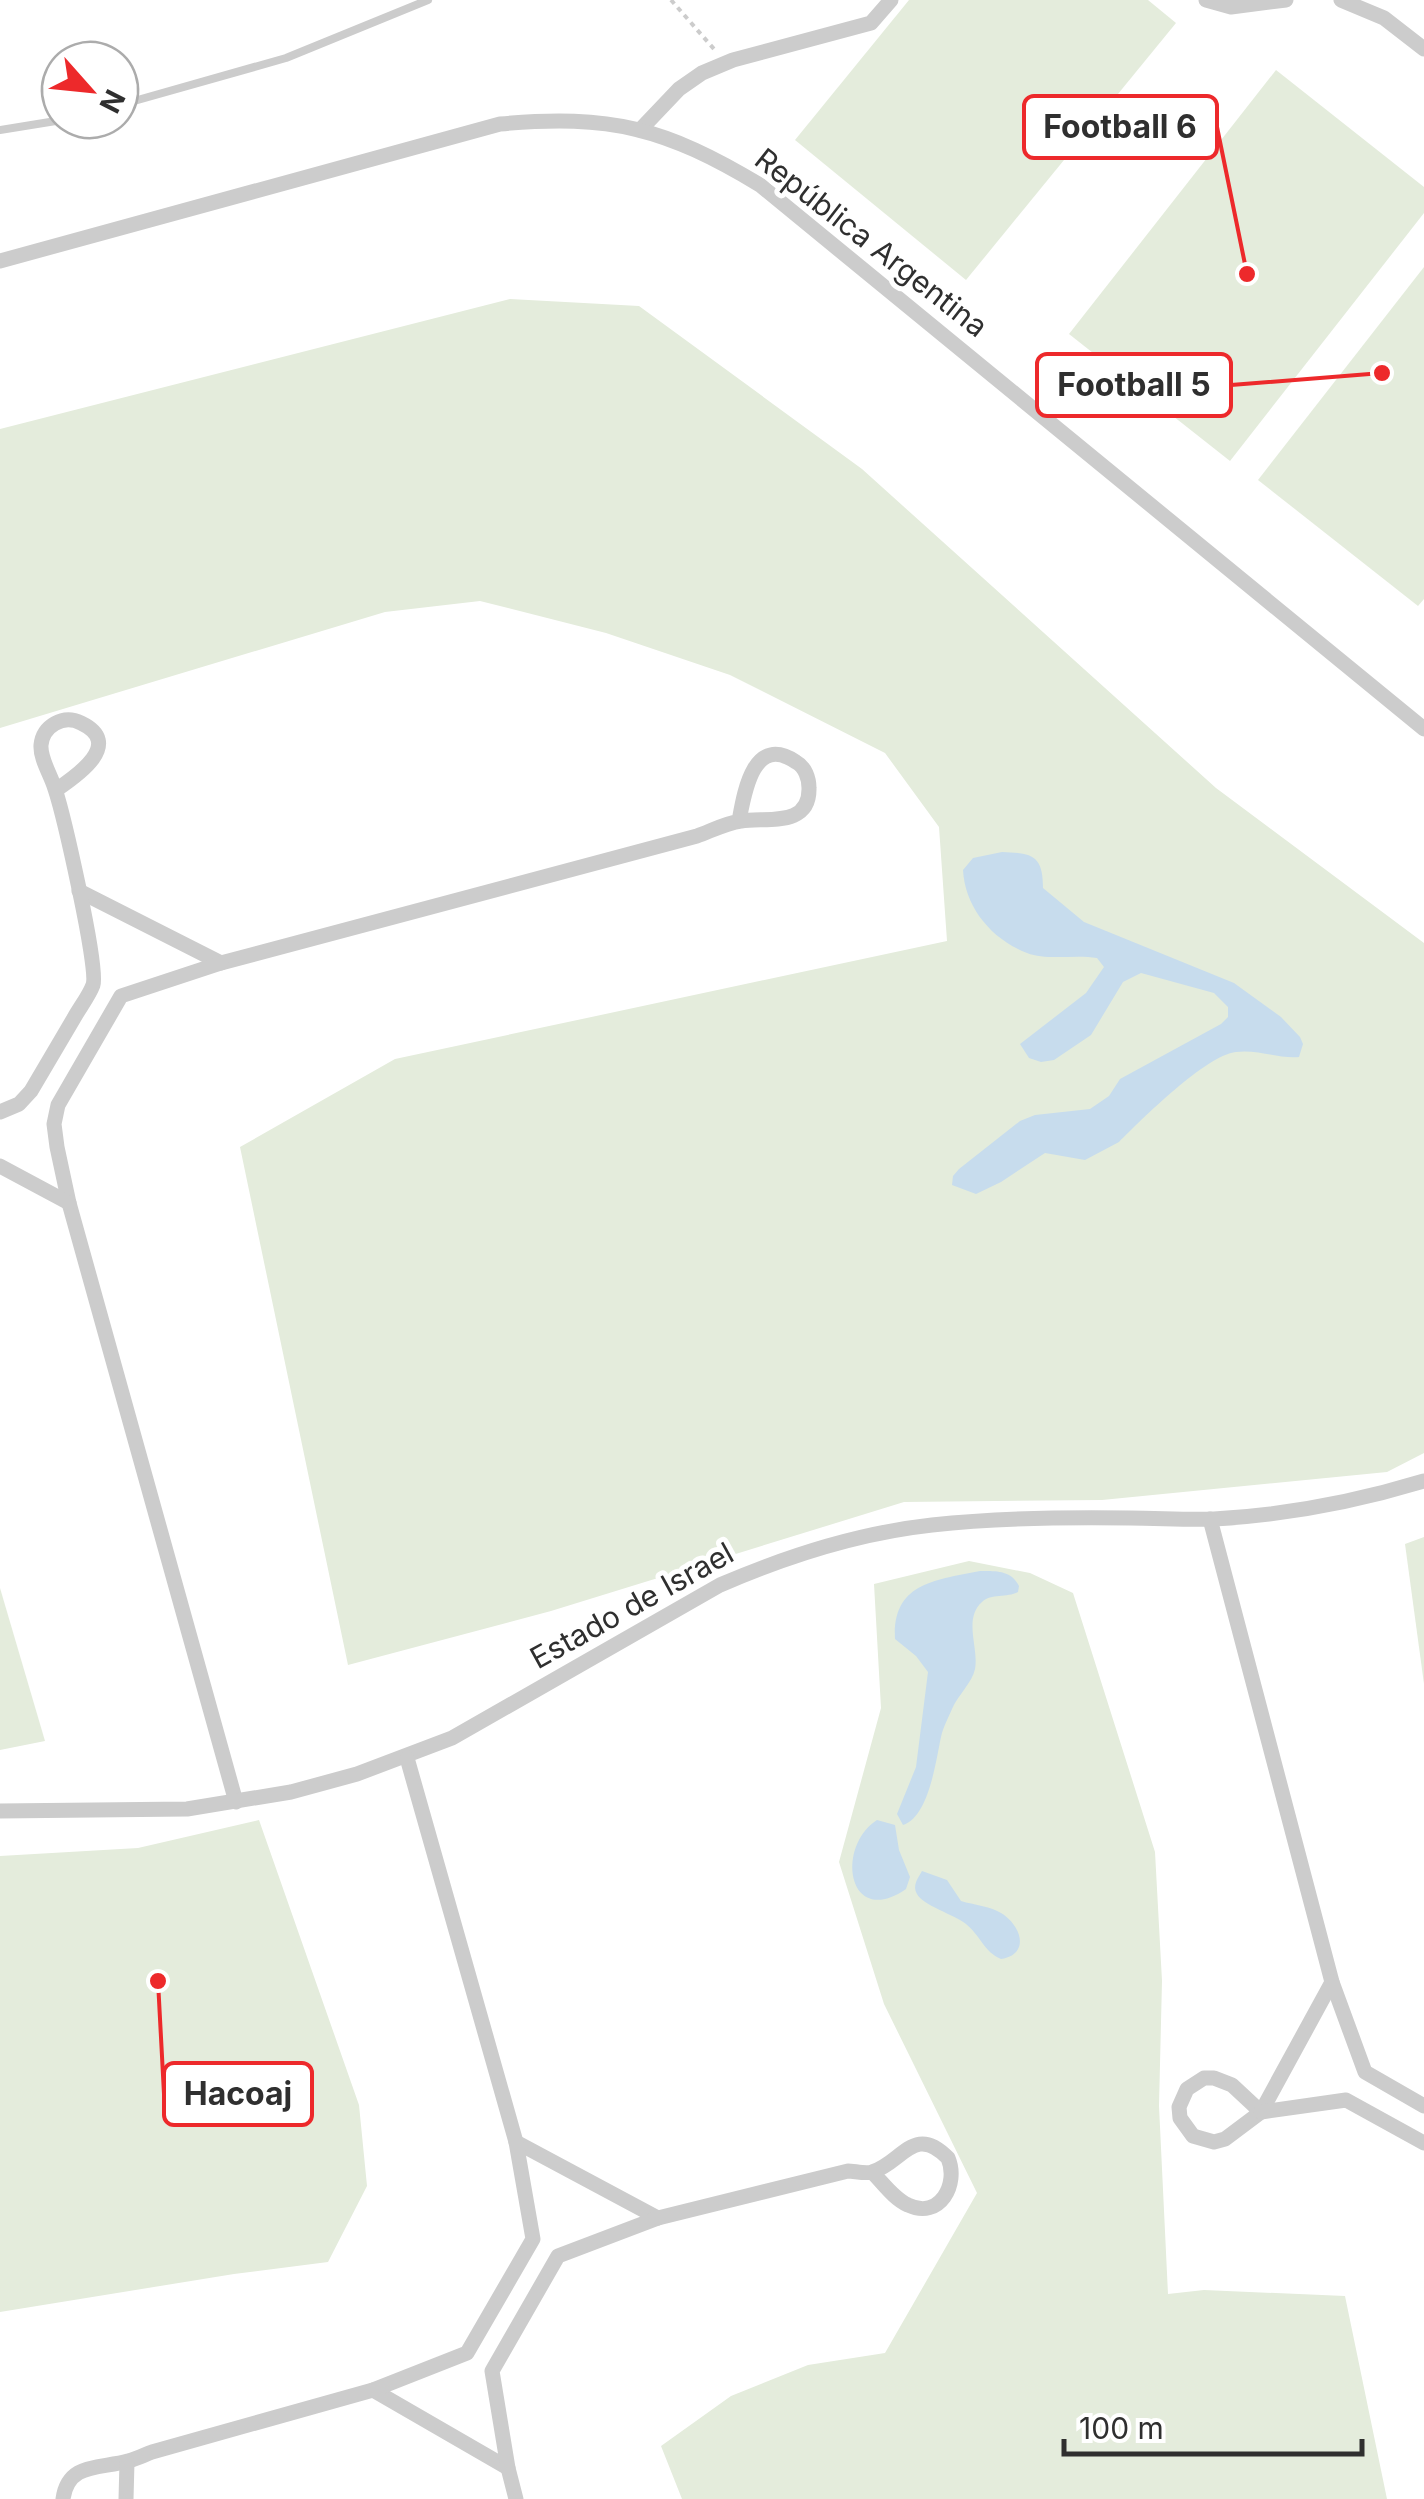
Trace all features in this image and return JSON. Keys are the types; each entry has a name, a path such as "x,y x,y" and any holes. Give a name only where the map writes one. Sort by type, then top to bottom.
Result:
{"street":[{"path":"640,130 679,89 702,73 733,60 872,24 891,0"},
{"path":"1206,0 1232,7 1286,0"},
{"path":"1341,0 1384,18 1424,49"},
{"name":"República Argentina","path":"0,261 500,124 604,121 674,139 760,185 1424,729"},
{"path":"0,1112 19,1104 31,1091 95,982 56,790 41,752 45,734 59,721 78,721 96,740 95,757 84,771 56,790"},
{"path":"236,1802 69,1203 54,1124 58,1105 120,996 221,963 696,836 739,820 778,820 797,814 808,797 808,777 803,768 795,761 774,756 754,766 748,776 739,820"},
{"path":"79,891 221,963"},
{"path":"95,982 120,996"},
{"path":"31,1091 58,1105"},
{"path":"0,1166 69,1203"},
{"name":"Estado de Israel","path":"0,1811 186,1809 291,1792 407,1758 502,1711 580,1662 720,1585 809,1551 892,1531 1061,1518 1210,1519 1330,1506 1424,1480"},
{"path":"1210,1519 1332,1982 1365,2072 1424,2106"},
{"path":"62,2499 65,2486 79,2471 128,2462 373,2390 467,2353 533,2239 516,2142 407,1758"},
{"path":"1261,2112 1232,2085 1214,2078 1194,2082 1179,2107 1180,2118 1193,2136 1214,2142 1261,2112 1332,1982"},
{"path":"1346,2100 1365,2072"},
{"path":"1261,2112 1346,2100 1424,2143"},
{"path":"516,2142 658,2218"},
{"path":"516,2499 492,2371 558,2256 658,2218 848,2171 872,2172 909,2146 931,2145 948,2158 953,2180 945,2198 918,2208 900,2200 872,2172"},
{"path":"533,2239 558,2256"},
{"path":"467,2353 492,2371"},
{"path":"373,2390 508,2468"},
{"path":"126,2499 128,2462"}],"lane":[{"path":"140,101 286,58 428,0"},
{"path":"0,130 40,124"}],"path":[{"path":"671,0 716,52"}],"green space":[{"path":"909,0 1148,0 1176,23 966,280 795,140"},
{"path":"1276,70 1424,187 1424,213 1230,461 1069,334"},
{"path":"1424,267 1424,599 1418,606 1258,480"},
{"path":"510,299 639,306 862,469 1216,788 1424,943 1424,1453 1387,1472 1102,1500 904,1502 551,1611 348,1665 240,1147 395,1059 947,941 939,827 885,753 730,675 606,633 480,601 385,612 0,728 0,429"},
{"path":"1424,1537 1424,1684 1405,1544"},
{"path":"969,1561 1030,1573 1073,1593 1155,1852 1162,1981 1159,2106 1168,2294 1204,2290 1345,2296 1387,2499 682,2499 661,2446 731,2396 808,2365 885,2353 977,2193 884,2004 839,1862 881,1708 874,1584"},
{"path":"0,1588 45,1741 0,1750"},
{"path":"259,1820 359,2105 367,2186 328,2262 0,2312 0,1856 138,1848"}],"water":[{"path":"1002,852 1034,858 1041,869 1043,888 1084,922 1234,983 1281,1017 1300,1037 1303,1044 1299,1057 1244,1051 1223,1056 1174,1090 1119,1142 1085,1160 1045,1153 976,1194 952,1185 959,1169 1020,1121 1035,1115 1090,1109 1109,1096 1120,1079 1228,1017 1228,1007 1214,993 1141,973 1123,982 1091,1035 1054,1060 1041,1062 1029,1058 1020,1044 1086,993 1104,967 1097,958 1027,953 1002,939 982,920 969,897 963,870 973,858"},
{"path":"980,1571 1007,1574 1016,1581 1018,1592 990,1597 976,1609 972,1625 976,1661 973,1674 944,1727 925,1800 912,1820 903,1825 897,1814 916,1767 928,1672 895,1639 896,1620 909,1595 920,1587"},
{"path":"877,1820 895,1825 899,1850 910,1877 906,1889 886,1899 871,1899 860,1892 852,1864 864,1832"},
{"path":"922,1871 947,1880 961,1901 992,1909 1008,1918 1020,1939 1016,1951 1001,1959 995,1956 966,1924 920,1898 915,1888"}],"place":[{"name":"Football 6","path":"1247,274"},
{"name":"Football 5","path":"1382,373"},
{"name":"Hacoaj","path":"158,1981"}]}
